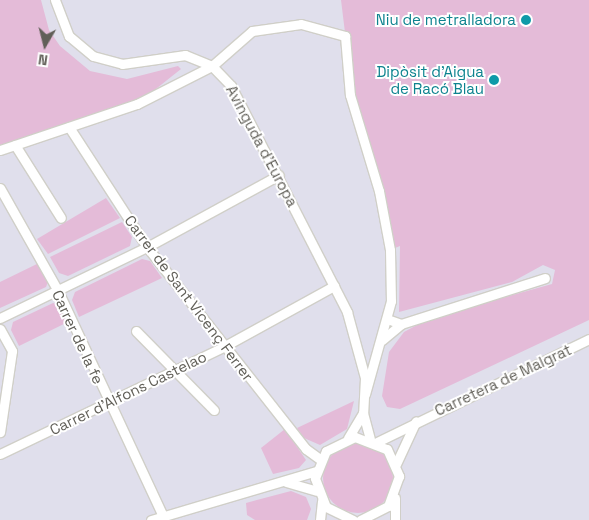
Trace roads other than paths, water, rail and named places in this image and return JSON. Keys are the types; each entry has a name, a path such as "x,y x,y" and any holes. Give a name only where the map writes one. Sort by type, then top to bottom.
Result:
{"street":[{"name":"Avinguda d'Europa","path":"56,0 69,36 93,56 122,64 185,55 212,66 231,86 334,286 359,347 365,394 363,413 348,438"},
{"path":"2,148 137,104 212,66 252,31 301,24 345,36 350,95 379,191 390,250 387,319 365,394"},
{"name":"Carrer de Sant Vicenç Ferrer","path":"69,127 147,247 223,346 306,449 320,459"},
{"path":"15,145 61,218"},
{"path":"0,318 147,247 279,176"},
{"name":"Carrer de la fe","path":"0,188 58,291 109,404 163,516"},
{"path":"382,340 401,324 545,278"},
{"name":"Carrer d'Alfons Castelao","path":"0,454 109,404 223,346 334,286"},
{"path":"387,319 401,324"},
{"path":"0,329 12,351 0,432"},
{"path":"136,331 214,410"},
{"name":"Carretera de Malgrat","path":"373,441 589,339"},
{"name":"Avinguda d'Europa","path":"363,413 373,441"},
{"name":"Carretera de Malgrat","path":"396,464 416,421"},
{"path":"347,520 322,501 317,491 316,471 320,459 332,445 348,438 373,441 396,464 395,520"},
{"path":"151,520 286,482 316,471"},
{"path":"286,482 317,491"},
{"path":"360,520 380,514 395,496"},
{"path":"320,520 322,501"}],"place":[{"name":"Niu de metralladora","path":"526,20"},
{"name":"Dipòsit d'Aigua de Racó Blau","path":"494,80"}]}
